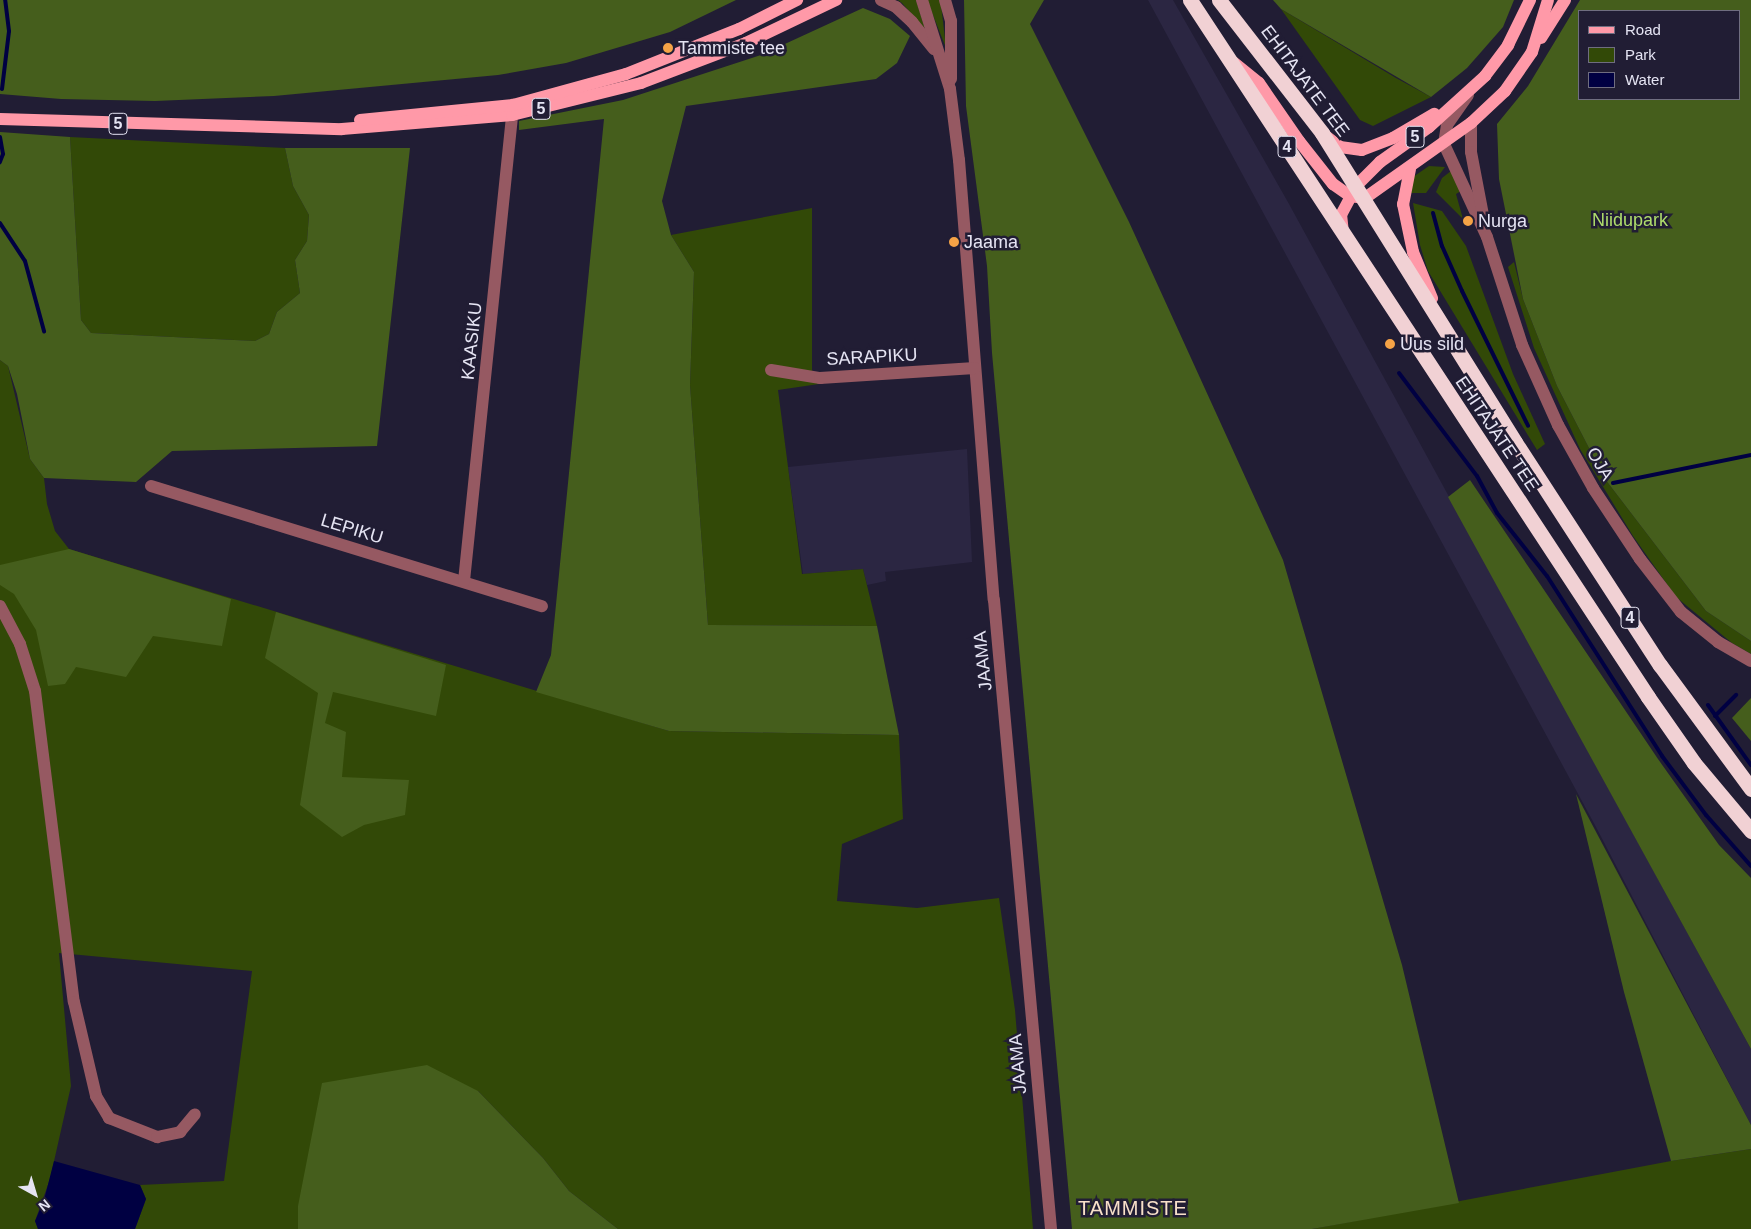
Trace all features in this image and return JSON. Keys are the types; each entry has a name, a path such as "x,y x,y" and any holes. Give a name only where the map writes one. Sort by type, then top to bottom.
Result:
{"highway":[{"name":"EHITAJATE TEE","path":"1190,0 1232,61 1653,704 1694,763 1751,831"},
{"name":"EHITAJATE TEE","path":"1219,0 1322,133 1357,193 1515,442 1660,665 1751,790"}],"main road":[{"name":"5","path":"512,110 626,74 739,29 797,0"},
{"name":"5","path":"0,119 226,128 512,110 641,83 716,56 837,0"},
{"name":"5","path":"1357,193 1380,162 1429,127 1472,89 1508,45 1530,0"},
{"name":"5","path":"1357,193 1410,169 1471,124 1505,91 1532,52 1548,0"},
{"path":"1532,52 1565,0"},
{"path":"1232,61 1259,83 1310,157 1334,184 1357,193 1342,215 1343,233"},
{"path":"1322,133 1340,147 1362,150 1393,138 1472,89"},
{"path":"1410,169 1403,198 1417,264 1427,290 1510,422 1515,442"}],"street":[{"name":"JAAMA","path":"881,0 896,7 912,22 941,58"},
{"name":"JAAMA","path":"922,0 950,89 959,160 975,368 1051,1229"},
{"name":"JAAMA","path":"948,3 952,58 950,89"},
{"path":"1444,144 1447,125 1472,89"},
{"name":"KAASIKU","path":"464,581 512,110"},
{"name":"OJA","path":"1471,124 1471,152 1487,237"},
{"name":"OJA","path":"1444,144 1487,237 1522,345 1558,425 1593,488 1640,559 1681,612 1718,642 1751,661"},
{"name":"SARAPIKU","path":"772,370 820,378 975,368"},
{"name":"LEPIKU","path":"151,486 542,606"},
{"path":"0,606 20,644 35,691 74,1002 96,1096 109,1118 157,1137 180,1132 195,1114"}],"shaded area":[{"path":"1148,0 1173,0 1289,204 1751,1049 1751,1125 1596,827"},
{"path":"967,449 972,562 885,572 886,581 867,585 863,569 803,574 788,467"}],"green space":[{"path":"0,0 736,0 670,32 566,63 498,75 274,96 155,101 61,99 0,94"},
{"path":"898,0 916,0 925,29 902,3"},
{"path":"927,0 939,0 941,4 946,48"},
{"path":"964,0 1044,0 1030,24 1129,222 1283,560 1402,965 1459,1203 1312,1229 1072,1229 992,353 987,266 966,106"},
{"path":"1273,0 1514,0 1503,27 1467,68 1431,97 1281,9"},
{"name":"Niidupark","path":"1580,0 1751,0 1751,641 1706,611 1605,479 1557,386 1523,299 1499,179 1497,124 1528,86"},
{"path":"863,8 890,19 910,36 897,63 876,79 686,106 662,201 671,235 694,272 690,385 708,625 877,626 899,735 669,731 536,692 551,655 604,119 519,130 519,121 623,100 761,55"},
{"path":"1281,9 1431,97 1373,126 1360,120"},
{"path":"0,132 70,137 81,320 91,333 255,341 269,334 277,312 300,293 295,260 307,241 309,215 293,186 285,148 410,148 377,446 172,451 136,482 44,478 30,459 17,394 8,366 0,360"},
{"path":"70,137 285,148 293,186 309,215 307,241 295,260 300,293 277,312 269,334 255,341 91,333 81,320"},
{"path":"1429,166 1445,167 1426,193 1408,193 1413,177"},
{"path":"1451,171 1461,191 1456,194 1463,219 1436,192 1442,178"},
{"path":"1413,203 1442,211 1466,246 1513,374 1545,444 1537,450 1428,271 1420,245"},
{"path":"812,208 812,370 819,384 778,390 802,574 863,569 877,626 708,625 690,385 694,272 671,235"},
{"path":"1514,262 1523,299 1557,386 1605,479 1706,611 1751,641 1751,654 1732,643 1676,597 1633,536 1580,449 1534,348 1508,267"},
{"path":"0,360 8,366 30,459 44,478 47,504 55,531 69,549 669,731 899,735 903,819 842,844 837,901 917,908 999,898 1015,1010 1033,1229 618,1229 569,1191 543,1158 478,1091 298,1206 298,1229 135,1229 146,1199 140,1185 224,1181 252,971 59,953 71,1086 50,1179 35,1221 38,1229 0,1229"},
{"path":"1470,480 1658,759 1719,845 1751,878 1751,1049 1448,497"},
{"path":"69,549 231,599 222,646 153,636 126,677 76,667 65,684 48,686 36,630 14,594 0,585 0,565"},
{"path":"276,612 446,665 436,716 333,692 325,723 346,732 342,777 409,780 405,815 364,825 342,837 300,805 318,693 265,658"},
{"path":"1751,698 1751,741 1732,718"},
{"path":"1576,794 1751,1125 1751,1149 1671,1161 1624,992"},
{"path":"427,1065 478,1091 543,1158 569,1191 618,1229 298,1229 298,1206 322,1083"},
{"path":"1751,1149 1751,1229 1312,1229 1671,1161"}],"water":[{"path":"54,1161 140,1185 146,1199 135,1229 38,1229 35,1221 44,1200"}],"waterway":[{"path":"2,89 9,31 5,0"},
{"path":"0,137 3,154 0,162"},
{"path":"1433,213 1442,246 1462,291 1528,426"},
{"path":"0,223 25,261 44,331"},
{"path":"1399,373 1477,476 1497,513 1547,576 1662,756 1706,815 1751,866"},
{"path":"1613,483 1751,455"},
{"path":"1715,716 1736,695"},
{"path":"1708,705 1751,765"}],"place":[{"name":"Tammiste tee","path":"668,48"},
{"name":"Nurga","path":"1468,221"},
{"name":"Jaama","path":"954,242"},
{"name":"Uus sild","path":"1390,344"}],"district":[{"name":"TAMMISTE","path":"1133,1208"}]}
